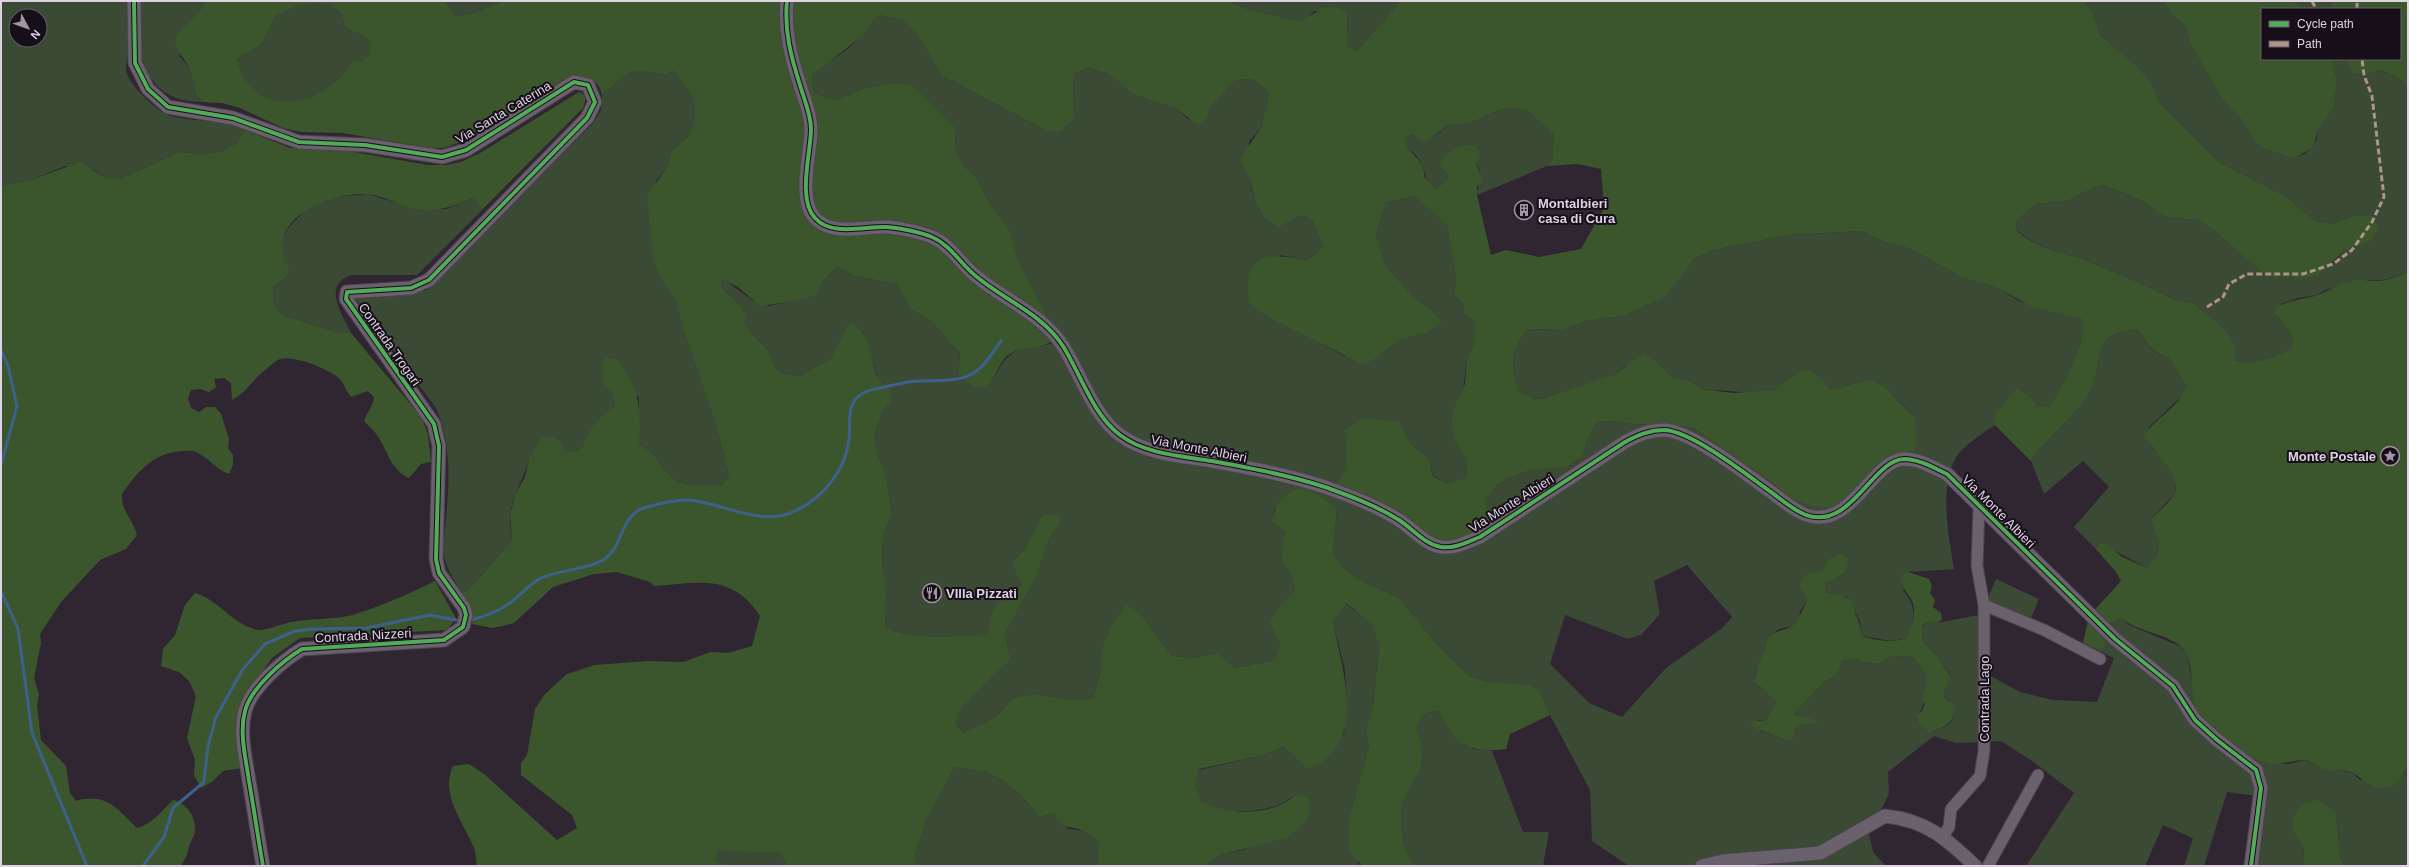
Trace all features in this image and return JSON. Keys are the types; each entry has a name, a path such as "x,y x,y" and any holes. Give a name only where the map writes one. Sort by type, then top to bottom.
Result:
{"street":[{"name":"Via Santa Caterina","path":"134,1 135,63 148,89 168,107 233,118 299,142 366,145 442,157 466,150 574,82 588,85"},
{"name":"Via Monte Albieri","path":"787,1 785,20 792,60 810,117 806,196 808,209 814,217 823,225 840,229 889,227 931,237 946,246 976,276 1043,323 1062,345 1104,418 1118,434 1133,444 1159,452 1288,475 1328,488 1375,507 1399,520 1423,539 1444,547 1456,546 1480,537 1625,442 1644,432 1664,430 1689,438 1751,477 1792,508 1811,516 1828,516 1838,512 1859,494 1887,466 1903,459 1923,463 1947,474 2115,640 2173,686 2195,720 2217,740 2256,770 2261,788 2251,866"},
{"name":"Contrada Trogari","path":"451,637 463,627 466,615 464,608 439,573 436,559 439,446 434,424 346,299 347,292 410,288 429,280 587,118 595,102 588,85"},
{"name":"Contrada Lago","path":"1943,836 1949,827 1951,809 1980,776 1984,751 1984,605 1977,566 1979,506"},
{"path":"1984,605 2044,630 2100,659"},
{"name":"Contrada Nizzeri","path":"263,866 244,747 242,723 247,705 258,688 286,658 302,649 444,640 451,637"},
{"path":"1988,866 2038,775"},
{"path":"1702,866 1722,860 1820,853 1885,816 1916,823 1943,836 1975,866"}],"green space":[{"path":"1,1 204,1 202,8 177,34 180,57 189,67 196,95 203,102 187,101 174,97 155,84 148,74 133,36 127,57 126,69 131,82 144,97 158,109 171,116 217,122 236,126 245,130 237,143 220,152 201,154 179,152 122,178 104,177 94,170 65,166 31,180 1,186"},
{"path":"204,1 445,1 456,16 477,12 503,1 1228,1 1247,9 1299,21 1321,9 1331,7 1347,12 1348,47 1356,51 1401,1 2083,1 2093,13 2100,35 2138,67 2152,84 2160,103 2219,162 2287,197 2315,221 2332,224 2352,216 2372,216 2379,228 2370,242 2345,250 2318,275 2305,278 2266,276 2217,233 2198,220 2170,218 2158,213 2141,200 2103,185 2077,195 2068,201 2036,204 2016,221 2017,231 2034,243 2085,260 2174,299 2194,304 2228,333 2237,350 2234,360 2240,362 2264,360 2280,354 2292,346 2292,335 2279,319 2274,309 2279,306 2315,296 2354,280 2385,280 2408,272 2408,765 2405,772 2395,784 2381,788 2371,786 2350,772 2324,769 2305,760 2281,764 2266,763 2229,742 2210,726 2198,713 2193,698 2189,661 2186,653 2175,642 2136,627 2122,618 2106,626 2105,646 2100,651 2083,643 2089,616 2121,581 2116,572 2095,548 2100,543 2108,545 2122,557 2147,568 2159,548 2151,519 2169,501 2176,488 2175,480 2166,464 2144,437 2154,424 2179,400 2186,385 2168,357 2154,350 2137,329 2116,334 2106,341 2103,346 2092,389 2088,396 2075,413 2044,444 2031,461 1995,425 1995,414 2016,389 2029,395 2038,407 2049,407 2066,378 2082,339 2082,319 2033,307 1997,288 1961,277 1911,249 1882,241 1861,231 1789,235 1713,250 1694,259 1665,297 1622,316 1586,321 1564,330 1528,329 1515,351 1513,365 1519,391 1534,399 1545,398 1615,374 1643,354 1659,364 1674,378 1688,380 1703,389 1733,393 1775,390 1804,369 1813,372 1832,390 1870,379 1885,387 1915,418 1917,444 1910,460 1895,464 1837,508 1816,507 1792,499 1767,479 1692,427 1632,424 1616,421 1597,422 1586,443 1583,457 1566,467 1527,471 1509,478 1497,485 1486,498 1487,507 1499,518 1458,542 1442,543 1425,535 1400,511 1335,485 1346,468 1345,430 1363,418 1400,422 1410,443 1428,458 1433,476 1446,483 1466,478 1467,460 1456,443 1452,427 1452,413 1465,384 1467,360 1474,343 1474,320 1465,315 1463,304 1454,295 1455,269 1448,226 1415,196 1386,203 1376,235 1386,266 1413,297 1430,309 1442,321 1426,333 1400,340 1382,354 1364,365 1274,320 1250,305 1248,288 1249,276 1253,267 1259,261 1279,257 1307,260 1323,247 1312,220 1299,215 1279,227 1268,220 1261,212 1257,204 1246,170 1240,160 1261,127 1269,93 1252,79 1236,80 1211,106 1206,120 1197,124 1175,108 1132,94 1109,74 1088,68 1073,74 1074,119 1060,132 1043,129 941,75 917,34 902,20 879,15 861,37 812,75 814,93 836,100 864,88 897,82 914,86 956,128 955,148 964,166 976,177 990,204 1011,232 1018,260 1052,326 1055,339 1045,345 1020,350 1008,355 1000,365 989,387 973,387 958,374 960,354 931,321 910,309 897,284 854,276 837,267 822,282 817,294 806,299 760,306 738,287 722,279 721,287 741,306 745,314 745,323 755,337 768,350 775,367 782,373 800,376 830,359 850,322 862,331 868,345 877,376 890,389 890,403 882,411 874,439 878,455 886,474 892,514 883,535 882,564 887,583 885,626 895,631 920,636 987,635 992,614 998,602 1013,599 1021,584 1011,563 1024,550 1043,514 1061,516 1059,525 1050,537 1036,577 1005,634 1011,660 997,672 959,711 956,724 964,733 996,717 1013,698 1032,694 1075,700 1093,698 1101,669 1103,646 1113,623 1127,605 1140,613 1172,656 1192,658 1218,653 1234,668 1274,660 1280,644 1270,622 1283,602 1295,592 1292,577 1282,563 1281,549 1283,538 1286,533 1271,521 1280,501 1285,496 1297,489 1312,491 1337,510 1333,553 1343,567 1356,578 1399,598 1443,651 1470,676 1488,682 1528,685 1540,691 1550,715 1510,734 1506,749 1484,750 1470,747 1458,740 1452,734 1438,710 1422,715 1417,728 1423,746 1421,769 1402,802 1401,823 1404,845 1414,866 1362,866 1349,850 1349,831 1351,811 1369,746 1365,731 1373,705 1379,647 1372,625 1346,603 1333,622 1342,662 1347,705 1345,725 1339,744 1327,758 1307,769 1285,747 1260,756 1199,769 1195,784 1201,801 1220,809 1231,811 1253,812 1264,810 1284,803 1300,794 1311,800 1307,820 1289,837 1220,855 1203,866 1098,866 1097,840 1089,834 1081,830 1065,826 1054,814 1038,817 1022,797 994,775 982,771 955,767 927,819 914,859 917,866 787,866 780,853 718,850 716,861 728,866 477,866 474,848 454,808 451,798 449,787 453,766 469,764 484,774 557,840 577,828 572,815 521,775 521,763 527,755 535,709 545,694 567,674 595,665 648,661 683,662 711,652 728,653 752,646 760,616 749,602 738,593 726,587 713,584 686,583 654,586 650,582 617,572 594,574 553,587 514,623 493,628 472,624 473,617 462,593 473,585 512,540 510,515 515,495 525,477 529,459 541,438 556,437 566,452 582,449 594,424 615,406 612,393 601,382 604,357 618,360 635,390 638,399 640,419 639,444 653,453 663,468 676,481 695,486 721,486 729,476 715,422 683,329 675,299 661,280 653,261 647,196 667,167 672,150 687,138 693,125 695,113 693,98 674,71 665,75 653,72 636,71 624,76 602,96 600,89 593,80 575,77 563,80 471,138 444,148 430,148 343,133 301,132 283,128 240,108 222,103 203,102 196,95 189,67 175,46 177,34 202,8","holes":["330,4 341,13 345,27 370,40 370,52 362,62 352,62 334,83 308,98 281,102 267,98 255,91 244,77 236,60 260,46 276,16 297,5","1508,108 1526,110 1554,134 1552,160 1547,166 1578,164 1601,169 1604,208 1581,249 1539,257 1506,250 1491,255 1477,195 1477,186 1483,180 1476,164 1480,156 1477,147 1460,147 1442,159 1438,164 1449,177 1436,190 1424,176 1422,165 1406,144 1405,138 1412,134 1419,140 1428,141 1449,124 1473,122"]},
{"path":"445,1 503,1 477,12 456,16"},
{"path":"1228,1 1401,1 1356,51 1348,47 1347,12 1314,11 1308,18 1299,21 1247,9"},
{"path":"2083,1 2164,1 2171,14 2185,26 2190,44 2222,99 2241,119 2255,142 2262,148 2288,157 2297,157 2305,154 2317,139 2318,130 2334,108 2337,81 2332,60 2346,60 2353,73 2371,73 2380,70 2397,77 2408,87 2408,272 2384,280 2349,281 2342,286 2325,290 2317,295 2298,298 2281,304 2277,317 2287,326 2291,333 2293,341 2292,346 2280,354 2264,360 2240,362 2234,360 2237,350 2228,333 2194,304 2176,300 2085,260 2042,246 2017,230 2016,221 2036,204 2068,201 2077,195 2103,185 2141,200 2158,213 2170,218 2198,220 2217,233 2266,276 2330,266 2345,250 2370,242 2352,216 2332,224 2315,221 2287,197 2219,162 2160,103 2152,84 2138,67 2100,35 2093,13"},
{"path":"2164,1 2294,1 2303,8 2261,8 2261,60 2332,60 2337,81 2334,108 2318,130 2313,147 2297,157 2288,157 2262,148 2255,142 2241,119 2222,99 2190,44 2185,26 2171,14"},
{"path":"2294,1 2332,1 2332,8 2303,8"},
{"path":"2332,1 2408,1 2408,87 2397,77 2380,70 2371,73 2353,73 2346,60 2401,60 2401,8 2332,8"},
{"path":"330,4 341,13 345,27 370,40 370,52 362,63 352,62 334,83 308,98 281,102 267,99 255,92 246,81 235,61 260,46 276,16 296,5"},
{"path":"879,15 902,20 917,34 941,75 1043,129 1074,119 1073,74 1088,68 1109,74 1132,94 1175,108 1188,119 1206,120 1211,106 1236,80 1252,79 1269,93 1261,127 1249,142 1251,188 1259,210 1299,215 1312,220 1323,247 1307,260 1281,255 1250,305 1344,356 1382,354 1400,340 1426,333 1430,309 1413,297 1386,266 1376,235 1386,203 1415,196 1449,226 1455,269 1454,295 1463,304 1466,315 1474,320 1474,343 1467,360 1456,443 1467,460 1466,479 1445,483 1433,475 1428,458 1410,443 1400,422 1345,430 1346,468 1335,485 1400,511 1411,523 1498,518 1487,507 1485,497 1497,485 1509,478 1527,471 1566,467 1583,457 1586,443 1597,422 1616,421 1632,424 1692,427 1767,479 1778,489 1915,427 1915,418 1905,407 1894,396 1870,379 1832,390 1825,384 1787,383 1775,390 1754,393 1703,389 1688,380 1674,378 1659,364 1625,366 1615,374 1602,380 1544,398 1534,399 1519,391 1513,365 1515,351 1528,329 1564,330 1586,321 1622,316 1642,306 1679,277 1694,259 1713,250 1789,235 1861,231 1882,241 1911,249 1961,277 1997,288 2019,301 2082,319 2082,339 2066,378 2049,407 2038,407 2029,395 2005,403 1995,414 1995,425 1968,444 1955,459 1947,484 1946,499 1948,528 1954,569 1908,572 1903,591 1911,602 1913,620 1906,638 1892,641 1862,636 1860,621 1847,597 1839,597 1825,592 1825,584 1845,573 1829,559 1821,571 1806,574 1801,579 1799,587 1807,599 1800,612 1799,620 1794,626 1779,629 1767,638 1765,652 1755,674 1759,687 1766,691 1776,702 1765,721 1758,720 1760,731 1788,741 1799,725 1814,724 1819,721 1794,714 1824,682 1837,675 1842,661 1857,658 1863,662 1878,664 1891,657 1906,656 1913,658 1927,676 1925,697 1922,708 1917,716 1918,723 1929,733 1942,728 1953,719 1952,708 1949,700 1943,696 1943,689 1951,676 1938,657 1923,641 1922,627 1928,622 1936,623 1979,615 1982,742 1956,743 1934,736 1888,772 1889,794 1869,833 1873,852 1886,866 1629,866 1592,841 1590,790 1550,715 1540,691 1488,682 1470,676 1443,651 1399,598 1356,578 1343,567 1333,553 1337,510 1312,491 1274,510 1271,521 1286,533 1283,538 1281,549 1282,563 1292,577 1295,593 1283,603 1280,644 1274,660 1233,668 1218,653 1192,658 1172,656 1140,613 1104,646 1101,669 1093,698 1075,700 1032,694 1013,698 996,717 965,733 956,724 959,711 997,672 1011,660 1005,634 1036,577 1050,537 1059,525 1043,514 1024,550 1011,563 1021,584 1013,599 992,614 987,635 920,636 895,631 885,626 887,583 882,564 883,535 892,514 886,474 878,455 874,439 882,411 890,403 890,389 878,378 863,332 850,323 830,359 800,376 782,373 775,367 768,350 755,337 745,323 745,314 741,306 721,287 722,278 752,300 769,306 816,294 822,282 837,267 854,276 897,284 910,309 931,321 960,354 958,374 989,387 1001,366 1012,354 1018,350 1051,344 1052,326 1018,260 1011,232 990,204 976,177 964,166 955,148 956,128 914,86 897,82 864,88 836,100 814,93 812,75 850,47","holes":["1687,565 1732,617 1721,629 1666,668 1622,717 1589,703 1550,664 1565,615 1628,639 1641,635 1660,614 1654,581"]},
{"path":"644,70 665,75 674,71 693,98 695,113 693,125 687,138 672,150 667,167 656,181 652,240 653,261 661,280 675,299 683,329 715,422 729,476 721,486 695,486 676,481 663,468 653,453 639,444 639,397 601,382 612,393 615,406 594,424 583,449 529,459 511,508 510,521 512,540 473,585 462,593 448,569 443,551 448,492 448,463 445,435 441,421 436,408 352,294 416,293 427,290 593,123 601,110 602,96 627,72"},
{"path":"579,92 585,97 583,108 482,210 473,198 434,210 420,210 413,209 374,195 351,195 333,198 316,205 301,214 290,225 283,239 283,254 291,272 273,288 274,307 285,316 340,333 351,333 422,418 428,435 431,462 421,464 409,478 403,474 393,465 376,433 364,421 374,397 368,391 351,397 340,379 335,375 320,367 302,361 286,358 278,360 241,394 232,400 231,383 224,378 214,379 216,387 209,392 200,389 191,390 188,399 191,408 199,412 206,407 215,407 221,414 229,439 228,448 233,455 233,465 229,474 202,455 191,451 173,452 163,455 155,459 140,471 122,494 123,506 137,535 126,549 100,560 61,602 40,634 41,643 34,678 39,695 37,705 41,740 66,766 70,793 76,801 96,799 111,804 137,828 143,826 156,817 173,800 178,802 187,808 191,813 195,824 194,835 186,856 180,866 1,866 1,186 31,180 80,162 104,177 122,178 179,152 201,154 220,152 237,143 245,130 290,148 342,150 428,165 446,165 461,162 480,153"},
{"path":"1508,108 1526,110 1554,134 1552,160 1547,166 1477,195 1480,171 1476,163 1451,151 1438,164 1449,177 1436,190 1427,179 1420,161 1407,146 1405,138 1412,134 1419,139 1435,136 1449,124 1473,122"},
{"path":"368,194 419,210 446,209 473,198 482,210 417,275 352,275 343,279 338,285 336,300 351,333 340,333 285,316 274,307 273,288 291,272 286,264 282,249 282,242 288,229 307,209 317,203 338,197"},
{"path":"2137,329 2154,350 2162,356 2168,357 2186,385 2184,394 2149,427 2152,448 2163,457 2176,481 2175,493 2151,519 2159,548 2147,568 2100,543 2095,548 2074,527 2109,487 2083,461 2044,494 2031,461 2044,444 2075,413 2088,396 2092,389 2103,346 2106,341 2116,334"},
{"path":"1842,554 1848,559 1845,573 1825,584 1825,592 1852,601 1862,636 1867,638 1890,641 1906,638 1910,630 1914,610 1912,601 1904,588 1902,576 1908,572 1929,579 1932,586 1930,593 1935,600 1933,607 1941,613 1942,620 1936,623 1928,622 1922,626 1923,641 1938,657 1951,677 1944,689 1943,696 1954,705 1953,717 1948,724 1929,733 1918,723 1917,715 1922,711 1925,704 1922,697 1927,683 1927,676 1913,658 1906,656 1891,657 1878,664 1863,662 1857,658 1842,661 1837,675 1824,682 1794,714 1820,721 1814,724 1799,725 1795,730 1794,737 1788,741 1754,728 1750,721 1765,721 1776,702 1755,682 1755,676 1765,649 1767,638 1770,635 1795,625 1797,622 1807,599 1799,587 1803,576 1809,573 1821,571 1829,559"},
{"path":"1996,579 2039,599 2029,623 1986,603"},
{"path":"435,581 456,618 447,630 300,638 272,658 242,700 237,726 242,768 223,771 212,782 201,788 194,775 195,760 187,738 196,696 189,681 179,672 161,666 163,649 175,635 185,605 195,593 204,596 240,623 260,630 300,621 338,618 353,615 395,600"},
{"path":"1345,603 1372,625 1379,647 1373,705 1365,731 1369,746 1351,811 1358,864 1362,866 1203,866 1220,855 1246,849 1292,797 1276,806 1266,809 1226,811 1215,808 1201,801 1194,784 1199,770 1260,756 1286,747 1307,769 1344,734 1347,709 1345,670 1333,622"},
{"path":"2122,618 2129,625 2179,646 2187,654 2198,713 2225,741 2265,763 2288,764 2305,760 2327,770 2337,769 2352,773 2360,780 2404,774 2408,765 2408,866 2345,866 2340,856 2336,813 2294,833 2304,849 2303,862 2308,866 2256,866 2264,797 2227,792 2204,866 2184,866 2193,838 2163,825 2145,866 2026,866 2074,793 2035,763 2001,741 1987,742 1987,674 2020,692 2053,700 2097,702 2114,658 2100,651 2105,646 2106,626"},
{"path":"1438,710 1473,749 1492,751 1523,832 1549,832 1543,866 1414,866 1404,845 1401,823 1402,801 1421,769 1423,746 1417,728 1422,715"},
{"path":"955,767 979,770 994,775 1022,797 1038,817 1054,814 1068,829 1086,831 1097,840 1098,866 917,866 914,859 927,819"},
{"path":"2319,800 2336,813 2340,856 2345,866 2308,866 2303,862 2304,849 2294,833 2292,820 2302,803"},
{"path":"733,849 780,853 787,866 728,866 716,861 718,850"}],"waterway":[{"path":"470,620 506,606 539,579 555,573 600,562 612,552 626,523 636,512 644,508 665,502 687,500 714,505 755,516 768,517 795,511 815,499 824,491 838,472 847,450 851,407 857,397 869,390 904,383 915,381 947,380 969,376 983,366 1001,341"},
{"path":"1,350 8,366 17,406 1,465"},
{"path":"1,591 18,629 32,733 87,866"},
{"path":"143,866 164,837 173,808 204,782 208,746 216,717 243,669 265,644 295,631 366,628 430,615 456,620"}],"marked path":[{"path":"2312,1 2316,8"},
{"path":"2357,1 2357,8"},
{"path":"2207,307 2223,297 2229,284 2247,274 2303,274 2333,264 2352,250 2372,222 2384,197 2372,96 2364,75 2362,60"}],"cycle path":[{"path":"134,1 135,63 148,89 168,107 233,118 299,142 365,145 442,157 466,150 574,82 588,85 595,102 587,118 429,280 411,288 347,292 346,299 434,424 439,446 436,559 439,573 464,608 466,615 463,627 444,640 302,649 277,668 260,684 248,702 245,711 243,719 243,737 263,866"},
{"path":"787,1 787,33 794,64 811,123 806,188 810,210 815,218 822,224 839,229 887,227 910,230 932,237 945,245 971,272 988,286 1023,308 1045,325 1063,346 1070,357 1088,394 1102,417 1120,435 1130,441 1152,450 1176,456 1255,469 1325,487 1382,510 1399,520 1429,543 1441,547 1461,545 1480,537 1625,442 1639,435 1654,431 1665,430 1690,438 1720,455 1788,505 1806,515 1822,517 1836,513 1848,505 1882,470 1892,462 1904,459 1921,462 1947,474 2115,639 2173,686 2195,720 2217,740 2256,770 2261,788 2251,866"}],"place":[{"name":"Montalbieri casa di Cura","path":"1524,210"},
{"name":"Monte Postale","path":"2390,456"},
{"name":"VIlla Pizzati","path":"932,593"}]}
